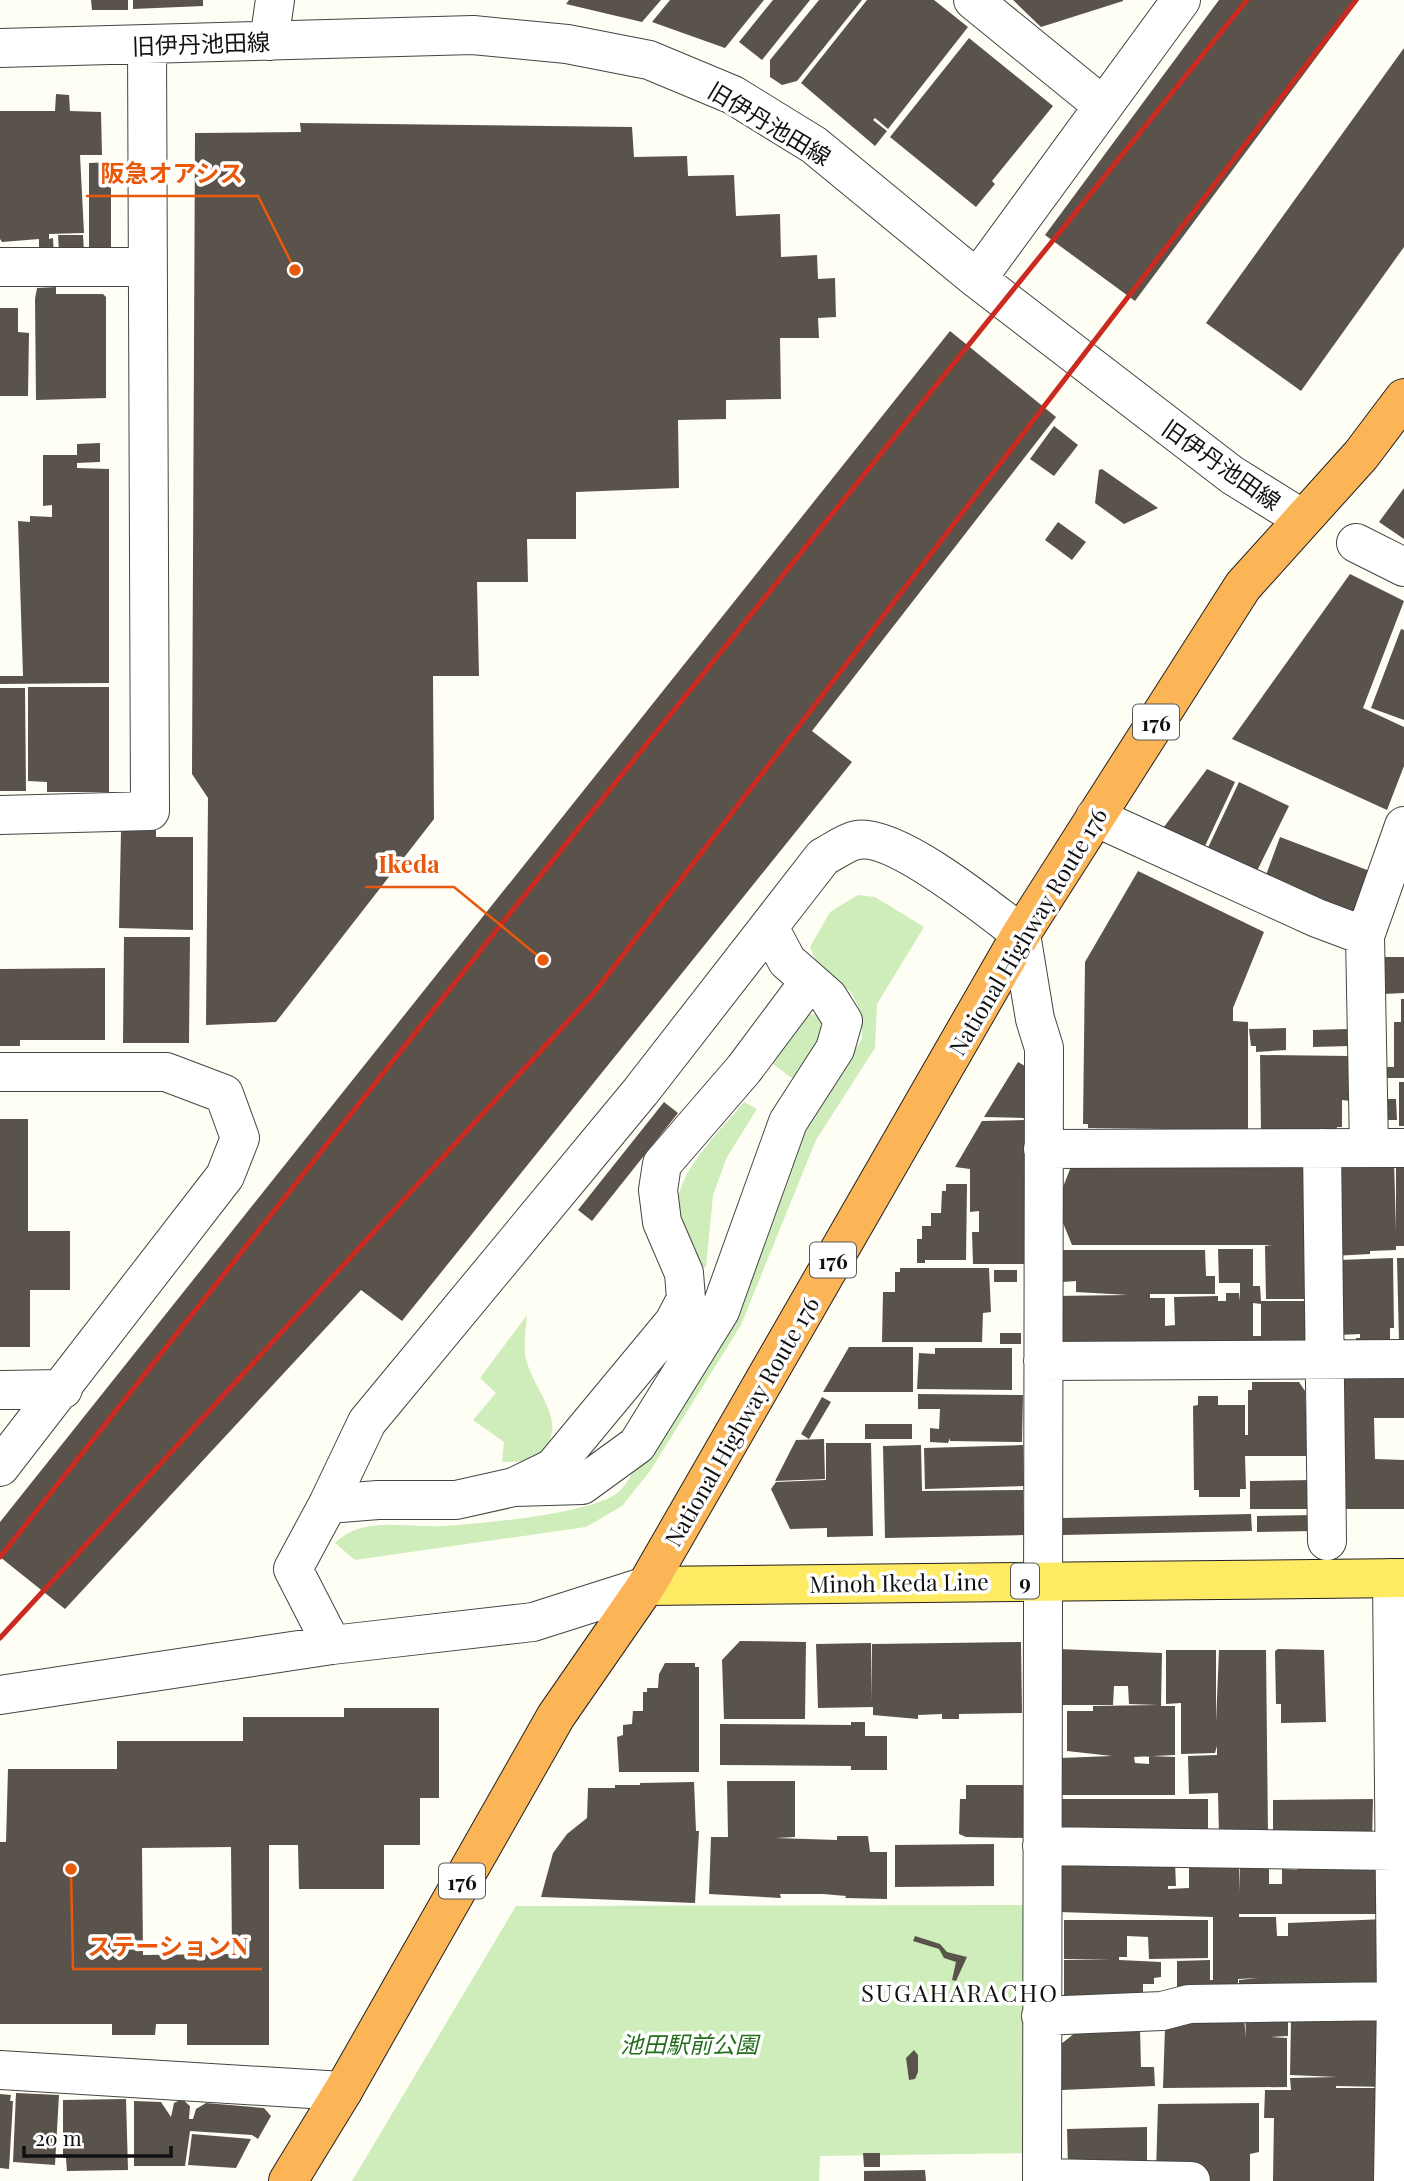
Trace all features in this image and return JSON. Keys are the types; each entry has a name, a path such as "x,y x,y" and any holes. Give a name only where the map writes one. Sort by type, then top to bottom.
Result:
{"highway":[{"name":"National Highway Route 176","path":"288,2181 343,2091 556,1716 646,1586 1021,934 1243,586 1301,518 1361,455 1404,398"}],"main road":[{"name":"Minoh Ikeda Line","path":"646,1586 1398,1578"}],"street":[{"path":"269,41 275,0"},
{"path":"973,0 1102,106"},
{"path":"977,279 1181,0"},
{"name":"旧伊丹池田線","path":"0,48 472,35 567,44 649,60 733,95 814,145 977,279 1232,475 1301,518"},
{"path":"0,815 150,811 147,44"},
{"path":"0,267 147,267"},
{"path":"1356,543 1404,567"},
{"path":"1095,817 1317,918 1365,936"},
{"path":"1043,1149 1387,1148 1365,936 1404,827"},
{"path":"331,1645 293,1569 367,1422 641,1091 823,857 858,839 897,849 967,892 1021,934 1035,1019 1044,1048 1042,2180 1191,2181"},
{"path":"328,1504 378,1500 456,1500 514,1487 582,1485 637,1445 720,1311 788,1122 835,1049 843,1021 828,997 787,961 769,927"},
{"path":"514,1487 553,1468 674,1322 686,1299 684,1273 662,1222 658,1189 662,1164 744,1069 810,982"},
{"path":"0,1072 166,1072 224,1094 240,1138 225,1176 63,1389 0,1467"},
{"path":"1322,1148 1328,1541"},
{"path":"1043,1361 1404,1359"},
{"path":"0,1390 63,1389"},
{"path":"1393,2181 1400,2001 1393,1851 1398,1578"},
{"path":"4,1697 331,1645 533,1622 646,1586"},
{"path":"1042,1846 1393,1851"},
{"path":"1041,2016 1163,2011 1189,2004 1400,2001"},
{"path":"0,2070 343,2091"}],"green space":[{"path":"858,895 875,897 924,927 877,1004 875,1048 816,1140 741,1325 650,1471 622,1506 586,1527 355,1560 335,1543 358,1529 385,1525 459,1525 532,1517 602,1501 616,1494 625,1484 638,1464 802,1133 862,1039 862,1014 851,992 818,966 810,947 830,912"},
{"path":"807,1014 821,1015 826,1030 793,1079 769,1061"},
{"path":"744,1102 757,1109 727,1157 713,1195 706,1267 697,1268 677,1223 677,1201 682,1185 699,1155"},
{"path":"527,1315 526,1359 549,1411 551,1435 546,1448 534,1461 502,1462 504,1442 473,1420 496,1393 480,1378"},
{"name":"池田駅前公園","path":"1026,1905 1027,2153 820,2156 819,2181 352,2181 516,1906"}],"building":[{"path":"91,0 128,0 128,10 92,10"},
{"path":"133,0 203,0 203,6 133,9"},
{"path":"569,0 661,0 642,22 566,4"},
{"path":"670,0 764,0 725,48 652,22"},
{"path":"773,0 810,0 762,60 739,42"},
{"path":"819,0 862,0 797,81 782,85 770,77 770,60"},
{"path":"867,0 934,0 968,27 888,129 875,118 873,120 887,131 875,146 801,83"},
{"path":"1013,0 1123,0 1123,1 1041,27"},
{"path":"1219,0 1359,0 1135,301 1045,235"},
{"path":"969,38 1053,106 992,181 995,184 976,207 890,137"},
{"path":"1404,48 1404,247 1301,391 1206,323"},
{"path":"56,94 69,95 70,111 101,112 102,155 80,155 84,233 49,234 49,239 53,238 54,256 39,256 39,239 2,242 0,239 0,111 55,111"},
{"path":"300,123 632,127 634,157 687,156 688,176 734,175 736,216 780,214 781,257 817,255 818,279 835,278 836,317 818,318 819,338 780,338 781,399 726,400 726,419 678,420 679,488 576,492 576,539 527,539 528,582 477,582 479,676 433,676 434,819 276,1022 206,1025 208,798 192,774 195,133 301,132"},
{"path":"111,162 111,255 89,255 89,163"},
{"path":"58,235 83,235 84,252 59,252"},
{"path":"56,287 56,294 103,294 106,297 106,398 36,400 35,299 37,288"},
{"path":"0,308 18,308 18,332 29,333 28,396 0,396"},
{"path":"950,331 1056,417 812,731 852,762 402,1321 361,1290 65,1609 0,1557 0,1522"},
{"path":"1054,426 1078,445 1054,476 1030,459"},
{"path":"100,443 100,462 77,463 77,468 109,469 109,683 0,684 0,676 23,676 18,521 30,522 30,516 52,517 52,505 43,506 43,455 77,455 77,444"},
{"path":"1102,469 1158,508 1124,524 1095,503 1099,470"},
{"path":"1404,488 1404,539 1379,522"},
{"path":"1058,522 1086,542 1072,560 1045,540"},
{"path":"1350,574 1404,601 1363,708 1404,727 1404,766 1387,810 1232,739"},
{"path":"1401,629 1404,630 1404,720 1371,708"},
{"path":"28,687 109,687 109,792 47,792 47,782 28,781"},
{"path":"0,688 25,688 26,791 0,791"},
{"path":"1207,769 1235,782 1205,846 1158,835"},
{"path":"1239,782 1289,806 1254,877 1205,854"},
{"path":"156,829 156,837 193,837 193,930 119,928 121,831"},
{"path":"1280,837 1375,873 1357,921 1262,886"},
{"path":"1138,871 1264,932 1233,1008 1233,1021 1248,1022 1248,1130 1088,1128 1088,1124 1083,1124 1085,962"},
{"path":"124,937 190,937 189,1043 123,1043"},
{"path":"1382,957 1404,957 1404,993 1383,994"},
{"path":"105,968 105,1040 20,1040 20,1046 0,1046 0,969"},
{"path":"1401,999 1404,999 1404,1078 1379,1078 1379,1067 1394,1067 1394,1022 1401,1022"},
{"path":"1286,1028 1286,1050 1256,1052 1256,1046 1251,1046 1249,1029"},
{"path":"1349,1029 1350,1046 1313,1047 1313,1030"},
{"path":"1260,1055 1350,1056 1350,1101 1342,1100 1342,1127 1337,1127 1337,1133 1261,1133"},
{"path":"1018,1062 1025,1066 1024,1118 984,1117"},
{"path":"1399,1082 1404,1082 1404,1126 1399,1126"},
{"path":"1384,1099 1396,1099 1397,1120 1384,1120"},
{"path":"664,1102 678,1113 592,1221 578,1210"},
{"path":"0,1119 28,1119 28,1231 70,1231 70,1290 30,1290 30,1347 0,1347"},
{"path":"1024,1120 1025,1264 973,1264 972,1232 979,1232 979,1211 970,1212 970,1169 955,1167 982,1121"},
{"path":"1309,1153 1313,1299 1266,1299 1265,1246 1272,1245 1072,1245 1063,1223 1063,1187 1072,1164"},
{"path":"1394,1159 1396,1231 1396,1167 1404,1162 1404,1246 1396,1246 1396,1250 1370,1251 1370,1254 1333,1256 1330,1162"},
{"path":"946,1184 967,1184 966,1260 925,1260 925,1263 917,1263 917,1239 922,1239 922,1226 931,1226 931,1213 941,1213 942,1191 946,1191"},
{"path":"1218,1249 1253,1249 1253,1286 1260,1286 1261,1301 1314,1301 1314,1352 1055,1354 1055,1296 1128,1295 1076,1292 1076,1281 1063,1282 1062,1250 1205,1250 1206,1276 1215,1276 1215,1294 1150,1294 1150,1298 1165,1298 1165,1326 1175,1325 1174,1297 1218,1296 1218,1301 1226,1301 1226,1293 1239,1293 1240,1301 1240,1283 1219,1283","holes":["1253,1303 1261,1304 1261,1336 1253,1336"]},
{"path":"1393,1258 1394,1328 1390,1328 1390,1345 1356,1346 1356,1338 1360,1338 1360,1334 1339,1335 1339,1260"},
{"path":"1397,1258 1404,1258 1404,1341 1399,1341"},
{"path":"900,1268 989,1268 991,1312 983,1313 982,1342 882,1342 883,1292 895,1292 895,1272 900,1272"},
{"path":"994,1270 1017,1270 1017,1282 994,1282"},
{"path":"1000,1333 1021,1333 1021,1344 1000,1344"},
{"path":"849,1347 913,1347 913,1392 823,1392"},
{"path":"935,1348 1012,1348 1012,1390 917,1389 919,1353 935,1354"},
{"path":"1331,1374 1404,1374 1404,1418 1374,1418 1375,1459 1404,1460 1404,1509 1343,1509"},
{"path":"1252,1382 1299,1382 1305,1391 1308,1456 1245,1456 1246,1489 1240,1489 1240,1497 1199,1497 1199,1490 1194,1490 1193,1406 1198,1405 1198,1396 1218,1396 1218,1405 1245,1405 1245,1435 1248,1435 1248,1390 1252,1390"},
{"path":"918,1394 1023,1395 1022,1442 950,1441 950,1438 948,1443 930,1442 930,1428 939,1429 940,1409 918,1409"},
{"path":"822,1397 831,1402 809,1439 801,1434"},
{"path":"865,1424 912,1424 912,1439 865,1439"},
{"path":"824,1439 825,1479 775,1481 796,1440"},
{"path":"826,1443 871,1443 873,1536 827,1537 827,1528 790,1529 771,1489 776,1482 826,1480"},
{"path":"921,1445 922,1491 1023,1490 1024,1535 885,1538 883,1446"},
{"path":"1023,1445 1024,1486 925,1489 924,1448"},
{"path":"1312,1480 1312,1509 1250,1509 1250,1481"},
{"path":"1251,1514 1252,1531 1062,1535 1062,1518"},
{"path":"1314,1515 1314,1531 1257,1532 1257,1516"},
{"path":"740,1641 806,1642 805,1719 724,1719 722,1660"},
{"path":"1021,1642 1022,1713 959,1714 959,1719 942,1719 942,1714 918,1715 918,1719 873,1715 873,1707 818,1708 816,1644 871,1643 872,1702 872,1644"},
{"path":"1058,1649 1162,1653 1161,1706 1175,1706 1175,1755 1152,1756 1175,1757 1175,1795 1060,1795 1060,1758 1112,1756 1067,1751 1067,1711 1093,1711 1093,1706 1158,1705 1129,1704 1128,1686 1114,1686 1113,1705 1058,1705","holes":["1149,1756 1149,1764 1135,1763 1134,1757"]},
{"path":"1166,1650 1216,1650 1216,1722 1219,1650 1266,1650 1268,1836 1219,1836 1218,1793 1189,1794 1188,1756 1217,1755 1217,1746 1215,1753 1181,1754 1181,1703 1166,1704"},
{"path":"1324,1650 1326,1722 1281,1723 1281,1704 1276,1704 1275,1651"},
{"path":"665,1663 695,1663 695,1667 699,1667 699,1772 619,1772 617,1737 623,1735 623,1725 632,1724 633,1711 643,1711 643,1692 647,1692 647,1688 658,1688 659,1674"},
{"path":"344,1708 439,1708 439,1798 420,1798 420,1845 384,1845 384,1889 299,1889 298,1845 269,1845 269,2045 187,2045 187,2024 156,2024 155,2035 112,2035 112,2024 0,2024 0,1842 6,1842 8,1769 117,1769 117,1741 243,1741 243,1717 344,1717","holes":["231,1847 232,1954 143,1955 142,1848"]},
{"path":"851,1722 865,1722 865,1736 887,1736 887,1770 851,1770 851,1766 720,1765 720,1724 851,1725"},
{"path":"727,1781 795,1781 795,1837 776,1838 837,1840 837,1836 868,1836 870,1852 887,1852 887,1899 845,1898 846,1896 823,1894 780,1894 781,1898 709,1894 711,1837 728,1837"},
{"path":"694,1782 696,1831 699,1831 695,1903 541,1897 553,1853 567,1834 587,1818 588,1788"},
{"path":"966,1785 1026,1785 1025,1838 966,1837 959,1834 960,1799 966,1799"},
{"path":"1060,1799 1208,1799 1208,1844 1061,1842"},
{"path":"1373,1799 1372,1843 1273,1845 1273,1800"},
{"path":"994,1844 994,1886 895,1887 895,1845"},
{"path":"1189,1858 1239,1858 1239,1892 1240,1862 1269,1862 1269,1884 1282,1884 1282,1869 1297,1870 1297,1861 1379,1862 1383,1914 1239,1914 1239,1917 1276,1917 1277,1936 1288,1936 1288,1923 1386,1919 1386,1986 1239,1995 1239,1980 1258,1978 1238,1979 1238,1997 1177,1997 1177,1961 1210,1960 1210,1980 1213,1980 1213,1917 1059,1912 1059,1860 1175,1863 1176,1886 1168,1886 1168,1889 1189,1888"},
{"path":"1064,1920 1208,1920 1208,1958 1149,1959 1148,1937 1127,1936 1127,1957 1119,1957 1119,1960 1161,1962 1161,1977 1154,1978 1154,1984 1143,1984 1143,2007 1064,2007 1064,1960 1112,1959 1064,1959"},
{"path":"915,1936 940,1944 947,1952 967,1957 956,1981 952,1980 956,1962 944,1958 939,1949 913,1941"},
{"path":"1387,2008 1386,2087 1336,2088 1385,2088 1388,2181 1273,2181 1274,2118 1264,2118 1265,2090 1291,2090 1290,2078 1337,2077 1290,2075 1291,2020"},
{"path":"1245,2009 1288,2009 1288,2036 1270,2037 1287,2038 1287,2087 1163,2088 1165,2027 1178,2027 1182,2020 1244,2019 1246,2037"},
{"path":"1140,2029 1141,2067 1154,2067 1155,2086 1062,2090 1062,2079 1056,2079 1061,2044 1075,2033"},
{"path":"914,2050 918,2055 918,2072 915,2079 909,2080 906,2058"},
{"path":"16,2093 59,2095 55,2165 13,2162"},
{"path":"0,2094 11,2095 10,2101 13,2101 9,2169 0,2168"},
{"path":"126,2099 128,2170 67,2171 66,2158 63,2158 63,2100"},
{"path":"182,2099 190,2106 189,2119 193,2119 196,2109 206,2103 264,2108 271,2116 258,2139 252,2135 190,2131 185,2166 134,2166 134,2101 161,2102 171,2117 174,2103"},
{"path":"1259,2103 1259,2152 1250,2154 1250,2181 1203,2181 1156,2171 1158,2104"},
{"path":"1147,2127 1147,2165 1068,2167 1067,2129"},
{"path":"192,2134 251,2139 236,2168 188,2165"},
{"path":"863,2153 880,2153 880,2167 864,2167"},
{"path":"925,2170 926,2181 864,2181 864,2171"}],"railway":[{"path":"0,1557 503,922 1247,0"},
{"path":"0,1638 593,994 1356,0"}],"place":[{"name":"阪急オアシス","path":"295,270"},
{"name":"Ikeda","path":"543,960"},
{"name":"ステーションN","path":"71,1869"}],"district":[{"name":"SUGAHARACHO","path":"960,1992"}]}
